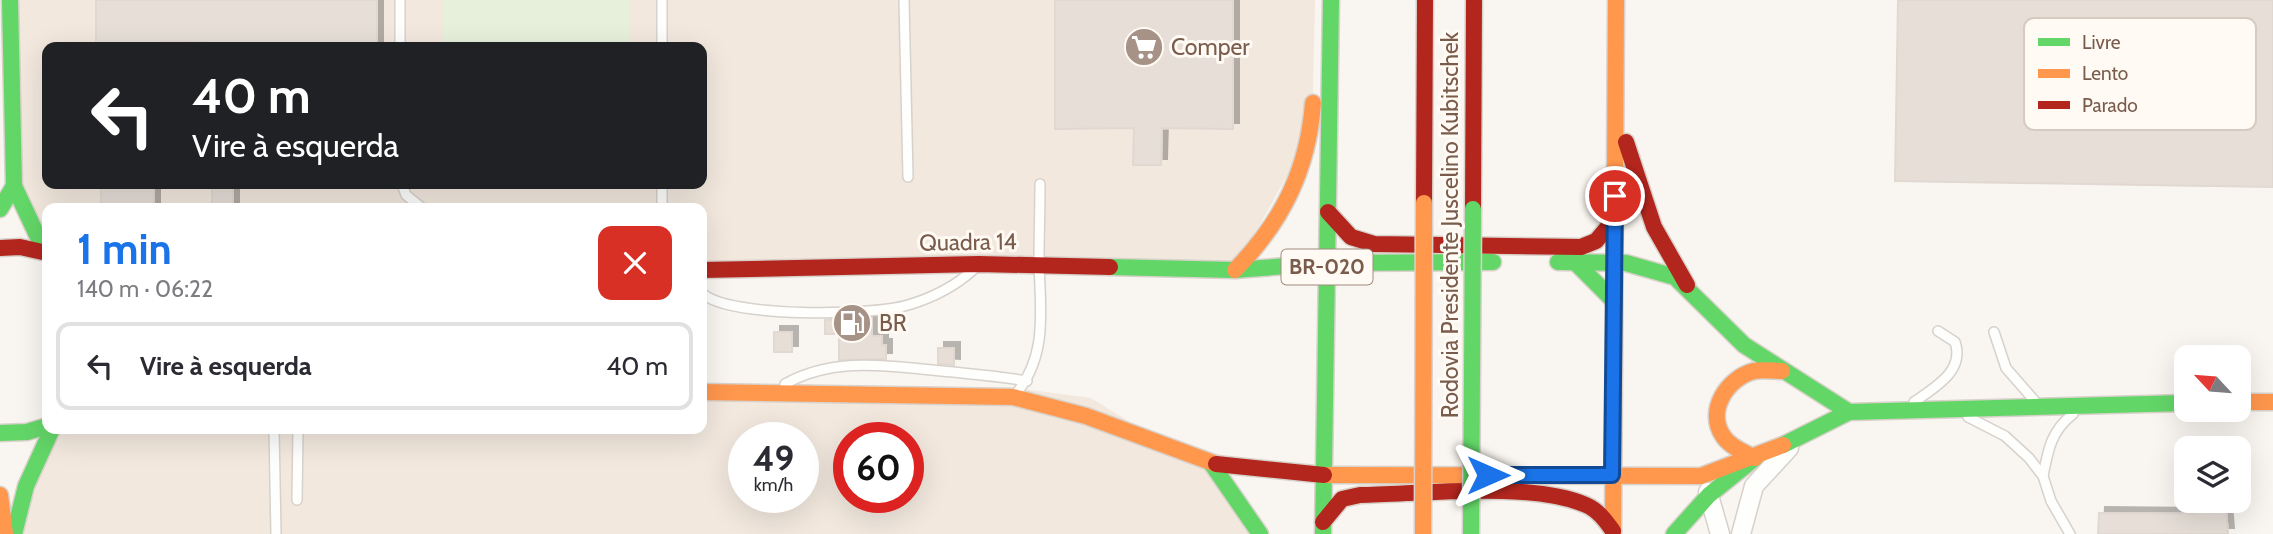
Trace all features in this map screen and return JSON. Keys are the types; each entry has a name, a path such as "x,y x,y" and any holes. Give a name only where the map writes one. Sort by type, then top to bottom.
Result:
{"main road":[{"path":"10,0 14,186 42,245"},
{"path":"1235,270 1258,249 1292,198 1312,130 1315,0"},
{"name":"BR-020","path":"1323,528 1331,0"},
{"name":"Rodovia Presidente Juscelino Kubitschek","path":"1423,534 1425,0"},
{"name":"Rodovia Presidente Juscelino Kubitschek","path":"1471,534 1474,0"},
{"path":"1613,532 1616,0"},
{"path":"1615,102 1637,184 1654,227 1687,285 1744,345 1849,412"},
{"path":"0,209 14,186"},
{"path":"1328,212 1347,236 1357,242 1375,245 1581,247 1596,241 1614,220"},
{"path":"0,248 20,247 42,252"},
{"path":"1575,262 1614,301"},
{"name":"Quadra 14","path":"707,270 1039,264 1235,270 1327,263 1614,262 1658,271 1687,285"},
{"path":"1755,458 1724,438 1716,421 1717,404 1741,376 1756,370 1782,371"},
{"path":"707,392 1013,397 1086,416 1211,463 1324,475 1701,476 1755,458 1797,440 1849,412 1905,408 2174,403"},
{"path":"2251,402 2273,402"},
{"path":"0,433 27,432 42,428"},
{"path":"14,534 26,486 50,434"},
{"path":"1674,534 1709,495 1755,458"},
{"path":"1211,463 1260,534"},
{"path":"0,495 5,534"},
{"path":"1323,528 1342,499 1360,495 1516,495 1565,499 1586,505 1601,516 1613,532"}],"street":[{"path":"1741,534 1754,486 1797,440"},
{"path":"1701,476 1720,534"}],"lane":[{"path":"400,0 400,42"},
{"path":"662,0 662,42"},
{"path":"904,0 908,177"},
{"path":"1013,397 1027,381 1040,335 1043,310 1039,264 1040,184"},
{"path":"404,189 406,195 416,203"},
{"path":"707,296 721,304 742,307 801,313 861,312 905,306 930,298 958,284 979,264"},
{"path":"1905,408 1953,370 1958,359 1955,342 1938,331"},
{"path":"1994,332 2006,368 2040,406"},
{"path":"773,391 814,370 849,364 974,373 1027,381"},
{"path":"2043,476 2049,443 2059,425 2073,414 2101,405"},
{"path":"1951,408 2004,436 2043,476 2051,501 2070,534"},
{"path":"274,434 276,534"},
{"path":"297,500 298,434"}],"shaded area":[{"path":"14,0 1315,0 1312,130 1235,270 707,261 707,203 42,203 42,227 15,186"},
{"path":"1016,388 1091,398 1173,449 1211,463 1260,534 10,534 47,434 707,434 707,390"}],"green space":[{"path":"443,0 630,0 629,42 443,42"}],"building":[{"path":"96,0 377,0 377,42 96,42"},
{"name":"Comper","path":"1055,0 1233,0 1233,129 1162,128 1161,165 1133,165 1134,128 1055,129"},
{"path":"1898,0 2273,0 2273,187 1895,181"},
{"path":"101,189 154,189 154,203 101,203"},
{"path":"212,189 233,189 233,203 212,203"},
{"path":"872,318 872,336 882,336 882,345 886,345 886,359 839,360 839,334 825,334 825,320"},
{"path":"774,332 792,332 792,352 774,352"},
{"path":"938,348 954,348 954,365 938,364"},
{"path":"2099,513 2226,513 2228,534 2098,534"}],"traffic: fast":[{"path":"10,0 14,186 42,246"},
{"path":"1323,534 1331,0"},
{"path":"0,209 14,186"},
{"path":"1471,534 1473,209"},
{"path":"1327,263 1493,262"},
{"path":"1558,262 1626,263 1675,277 1744,345 1849,412"},
{"path":"1575,262 1614,301"},
{"path":"1110,267 1235,270 1327,263"},
{"path":"1783,445 1849,412 2174,403"},
{"path":"0,433 27,432 42,428"},
{"path":"14,534 26,486 50,434"},
{"path":"1674,534 1709,495 1755,458"},
{"path":"1211,463 1260,534"}],"traffic: slow":[{"path":"1613,534 1616,0"},
{"path":"1235,270 1266,233 1290,194 1305,151 1313,103"},
{"path":"1423,534 1424,203"},
{"path":"1755,458 1733,446 1723,436 1718,426 1718,406 1728,388 1744,375 1757,370 1782,371"},
{"path":"707,392 1013,397 1086,416 1216,464"},
{"path":"2251,402 2273,402"},
{"path":"1324,475 1701,476 1783,445"},
{"path":"0,495 5,534"}],"traffic: jam":[{"path":"1424,203 1425,0"},
{"path":"1473,209 1474,0"},
{"path":"1626,142 1654,227 1687,285"},
{"path":"1328,212 1351,237 1374,244 1581,247 1596,241 1614,220"},
{"path":"0,248 20,247 42,252"},
{"path":"707,270 979,264 1110,267"},
{"path":"1216,464 1324,475"},
{"path":"1323,522 1342,499 1360,495 1506,491 1536,493 1586,505 1598,513 1613,531"}],"place":[{"name":"Comper","path":"1144,47"},
{"name":"BR","path":"852,323"}],"route":[{"path":"1488,475 1612,475 1615,196"}]}
